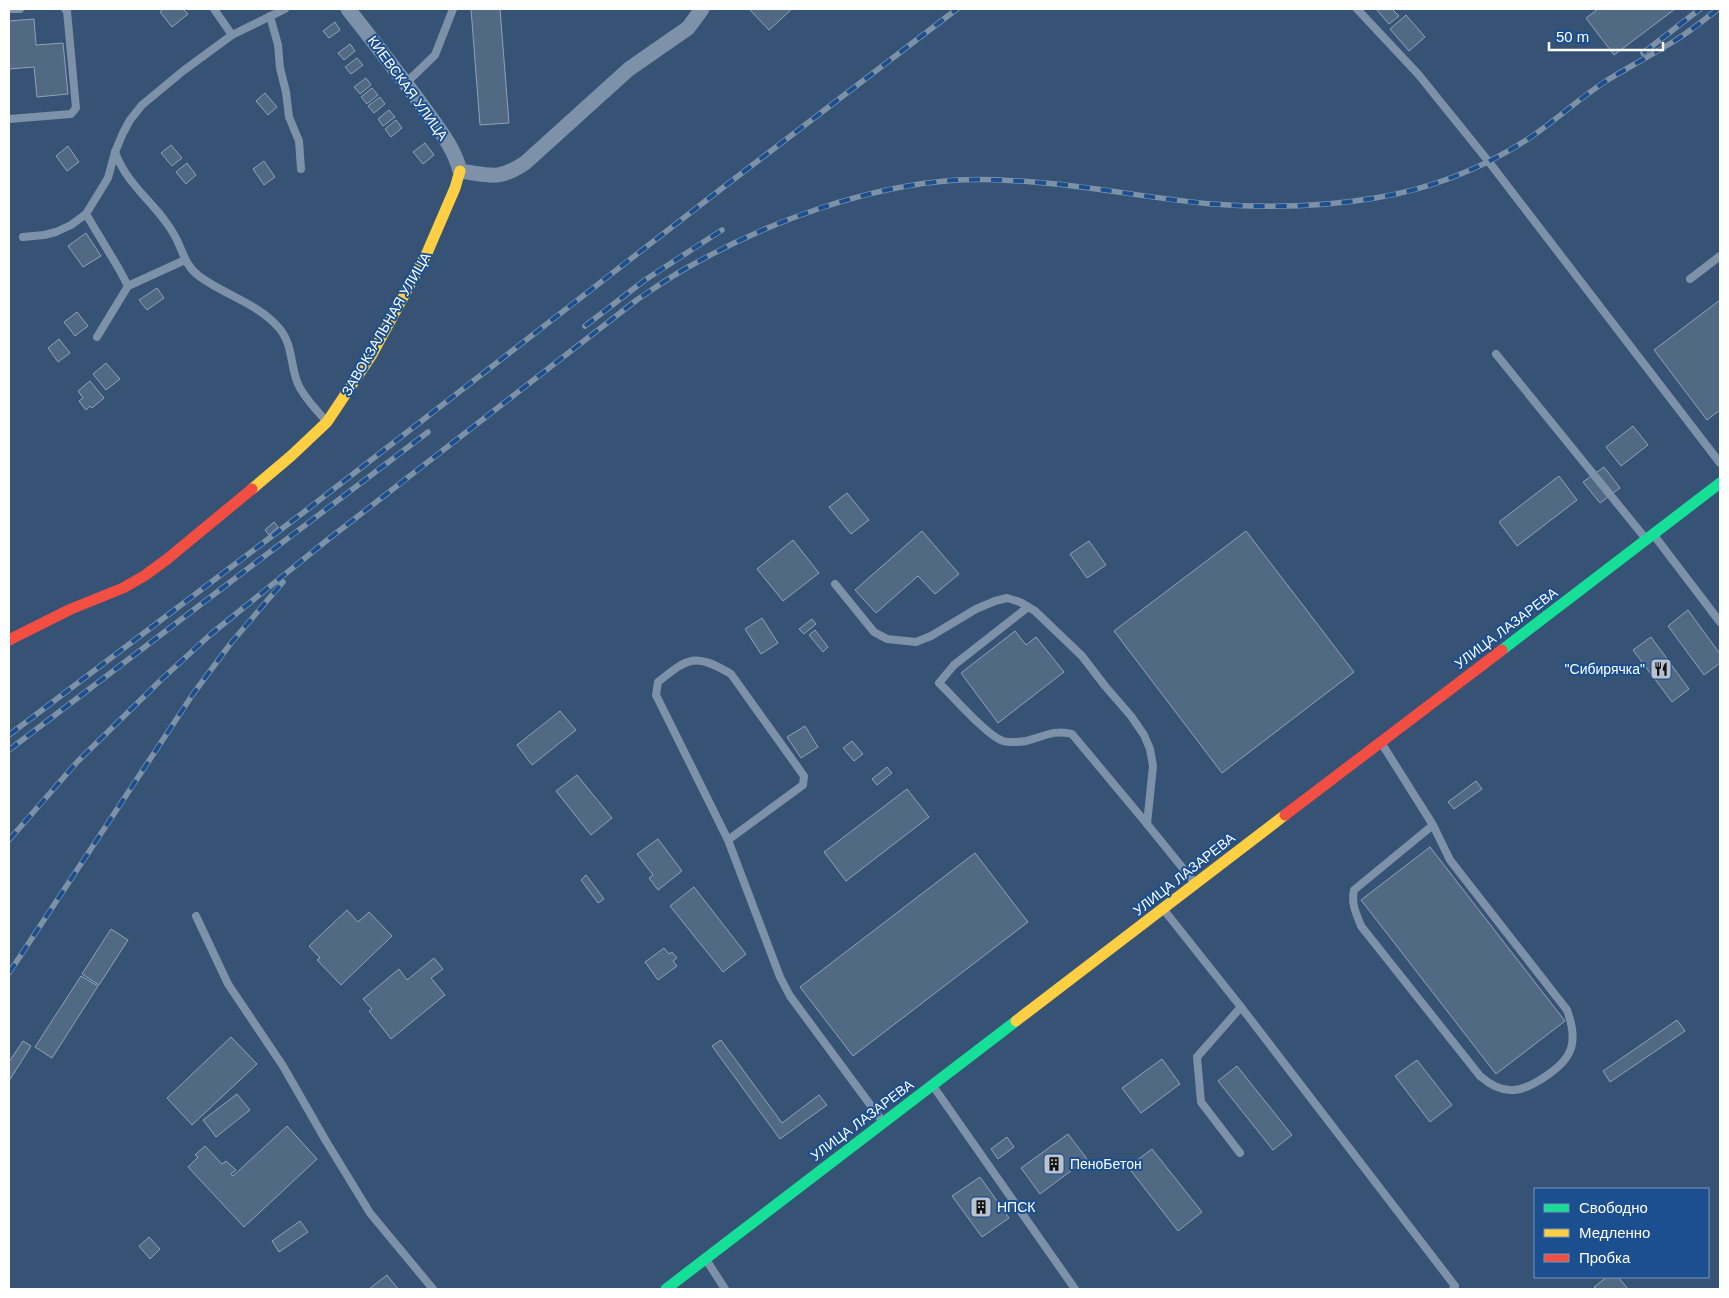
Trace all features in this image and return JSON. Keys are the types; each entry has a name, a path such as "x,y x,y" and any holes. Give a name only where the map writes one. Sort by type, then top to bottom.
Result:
{"main road":[{"name":"ЗАВОКЗАЛЬНАЯ УЛИЦА","path":"9,640 71,609 123,588 151,571 283,463 327,422 371,356 396,312 427,253 455,188 460,171"},
{"name":"УЛИЦА ЛАЗАРЕВА","path":"666,1289 1720,483"}],"street":[{"name":"КИЕВСКАЯ УЛИЦА","path":"348,9 406,83 447,141 457,158 460,171"},
{"path":"460,171 497,176 511,173 525,163 629,69 688,28 702,9"}],"lane":[{"path":"9,9 20,9"},
{"path":"9,119 71,114 76,108 67,10 65,9"},
{"path":"214,9 232,35"},
{"path":"23,237 56,232 71,225 86,214 108,178 115,152 130,120 142,105 183,71 232,35 284,9"},
{"path":"406,83 435,55 453,9"},
{"path":"1357,9 1418,74 1489,162 1720,463"},
{"path":"270,16 278,45 280,68 290,117 299,141 301,169"},
{"path":"115,152 120,166 127,177 168,226 176,238 185,260 198,276 255,308 279,328 291,351 298,383 310,403 327,422"},
{"path":"86,214 120,269 128,286"},
{"path":"1690,279 1720,256"},
{"path":"97,337 128,286 185,260"},
{"path":"1496,354 1720,622"},
{"path":"835,584 874,632 887,639 916,642 931,636 976,609 1007,598 1035,611 1082,656 1131,716 1144,735 1150,749 1152,766 1147,824"},
{"path":"1028,607 954,665 939,683 992,736 1003,741 1021,742 1053,732 1072,734 1195,884"},
{"path":"728,840 803,785 804,776 731,674 715,664 698,659 679,665 658,682 656,695 728,840 780,977 790,996 883,1122"},
{"path":"1381,742 1433,824 1450,860 1567,1010 1572,1025 1572,1044 1567,1058 1533,1086 1517,1090 1501,1089 1480,1076 1361,926 1355,911 1352,900 1354,890 1433,824"},
{"path":"1163,909 1241,1007 1455,1288"},
{"path":"196,916 228,984 283,1066 370,1213 433,1289"},
{"path":"1240,1153 1201,1102 1197,1057 1241,1007"},
{"path":"932,1085 1075,1289"},
{"path":"706,1259 725,1289"}],"building":[{"path":"164,9 183,9 188,14 172,27 160,12"},
{"path":"471,9 500,9 509,123 480,125"},
{"path":"751,9 792,9 769,30"},
{"path":"1376,9 1392,9 1399,16 1389,24"},
{"path":"1598,9 1675,9 1614,55 1586,18"},
{"path":"1406,15 1425,37 1409,51 1390,29"},
{"path":"34,19 36,45 63,43 68,94 37,97 34,67 9,69 9,21"},
{"path":"335,22 340,30 329,38 323,31"},
{"path":"350,44 355,51 344,60 338,53"},
{"path":"357,58 363,65 351,74 345,67"},
{"path":"366,78 371,85 360,94 354,87"},
{"path":"372,88 378,95 367,104 361,97"},
{"path":"265,93 277,107 268,115 256,101"},
{"path":"380,97 385,104 374,113 368,106"},
{"path":"389,110 395,117 383,126 378,119"},
{"path":"396,120 402,128 391,137 385,129"},
{"path":"425,143 434,155 423,164 413,152"},
{"path":"171,145 182,158 172,166 161,153"},
{"path":"68,146 79,162 67,171 56,156"},
{"path":"264,161 275,177 264,185 253,169"},
{"path":"187,163 196,175 186,184 176,172"},
{"path":"86,233 101,256 83,267 68,246"},
{"path":"157,288 164,298 147,310 139,300"},
{"path":"1720,300 1720,410 1707,420 1654,350"},
{"path":"77,312 88,326 75,336 64,322"},
{"path":"59,339 70,353 58,362 48,348"},
{"path":"106,363 120,379 106,390 93,374"},
{"path":"90,381 104,398 92,408 90,406 86,410 79,401 83,398 78,391"},
{"path":"1633,426 1648,445 1621,466 1606,447"},
{"path":"1604,467 1620,488 1600,503 1583,482"},
{"path":"1559,476 1577,500 1517,546 1499,522"},
{"path":"847,493 869,520 851,534 829,507"},
{"path":"274,522 278,527 269,535 265,530"},
{"path":"922,531 959,574 935,594 918,576 876,613 855,590"},
{"path":"1246,531 1354,672 1222,773 1114,631"},
{"path":"793,540 819,573 783,601 757,569"},
{"path":"1089,541 1106,565 1087,578 1070,554"},
{"path":"1688,610 1720,654 1720,663 1704,675 1668,626"},
{"path":"762,618 778,643 761,654 745,629"},
{"path":"812,619 816,624 804,634 799,629"},
{"path":"815,630 828,647 823,652 809,635"},
{"path":"1015,631 1026,645 1036,637 1064,672 998,723 961,673"},
{"name":"\"Сибирячка\"","path":"1651,637 1689,689 1672,702 1633,650"},
{"path":"560,711 576,730 532,765 517,745"},
{"path":"805,726 818,747 801,758 787,737"},
{"path":"852,741 863,754 854,761 843,748"},
{"path":"887,767 892,773 877,785 872,779"},
{"path":"577,775 612,818 591,835 556,791"},
{"path":"1476,781 1482,789 1454,809 1448,802"},
{"path":"907,789 929,817 846,881 824,852"},
{"path":"658,839 682,871 658,890 649,878 653,875 637,854"},
{"path":"1430,847 1565,1021 1496,1074 1361,900"},
{"path":"975,853 1028,922 853,1056 800,987"},
{"path":"586,875 604,899 598,903 581,880"},
{"path":"694,887 746,954 723,972 670,906"},
{"path":"347,910 358,922 369,912 392,936 341,985 317,960 320,958 309,946"},
{"path":"111,929 128,940 99,985 82,974"},
{"path":"664,948 669,954 672,952 677,958 673,961 677,966 658,980 645,962"},
{"path":"434,958 443,969 431,978 445,995 391,1039 369,1011 372,1009 363,999 399,969 407,980"},
{"path":"81,976 98,986 52,1058 35,1047"},
{"path":"1677,1020 1685,1031 1610,1082 1603,1071"},
{"path":"231,1037 257,1064 192,1125 167,1098"},
{"path":"721,1040 782,1123 819,1095 827,1105 780,1139 712,1046"},
{"path":"23,1041 31,1046 9,1081 9,1062"},
{"path":"1162,1059 1180,1084 1141,1113 1122,1088"},
{"path":"1417,1060 1452,1105 1430,1122 1395,1076"},
{"path":"1237,1066 1292,1135 1273,1150 1218,1081"},
{"path":"237,1094 250,1110 216,1137 203,1120"},
{"path":"287,1126 317,1159 244,1227 188,1167 198,1157 195,1155 205,1146 222,1164 226,1161 236,1170 231,1174 233,1176"},
{"name":"ПеноБетон","path":"1068,1134 1087,1159 1040,1194 1021,1168"},
{"path":"1007,1137 1014,1147 998,1159 991,1149"},
{"path":"1152,1149 1202,1212 1178,1231 1128,1167"},
{"name":"НПСК","path":"980,1177 1009,1218 982,1237 952,1196"},
{"path":"300,1221 308,1232 279,1252 272,1241"},
{"path":"149,1237 160,1249 150,1259 139,1246"},
{"path":"387,1275 398,1289 369,1289"},
{"path":"1606,1278 1619,1278 1628,1289 1597,1289 1594,1287"}],"railway":[{"path":"9,735 304,512 957,9"},
{"path":"1643,53 1700,9"},
{"path":"9,840 78,761 211,634 326,541 638,299 678,273 722,249 786,220 854,198 923,184 957,180 1005,180 1055,184 1190,202 1252,206 1294,206 1335,203 1396,194 1456,176 1476,168 1513,148 1541,130 1606,81 1677,39 1718,9"},
{"path":"585,326 645,280 722,230"},
{"path":"9,750 428,432"},
{"path":"9,973 193,694 231,643 283,582"}],"traffic: fast":[{"path":"1502,650 1720,483"},
{"path":"666,1289 1016,1021"}],"traffic: slow":[{"path":"252,489 327,422 371,356 427,253 455,188 460,171"},
{"path":"1016,1021 1285,815"}],"traffic: jam":[{"path":"9,640 71,609 123,588 144,576 252,489"},
{"path":"1285,815 1502,650"}],"place":[{"name":"\"Сибирячка\"","path":"1661,669"},
{"name":"ПеноБетон","path":"1054,1164"},
{"name":"НПСК","path":"981,1207"}]}
